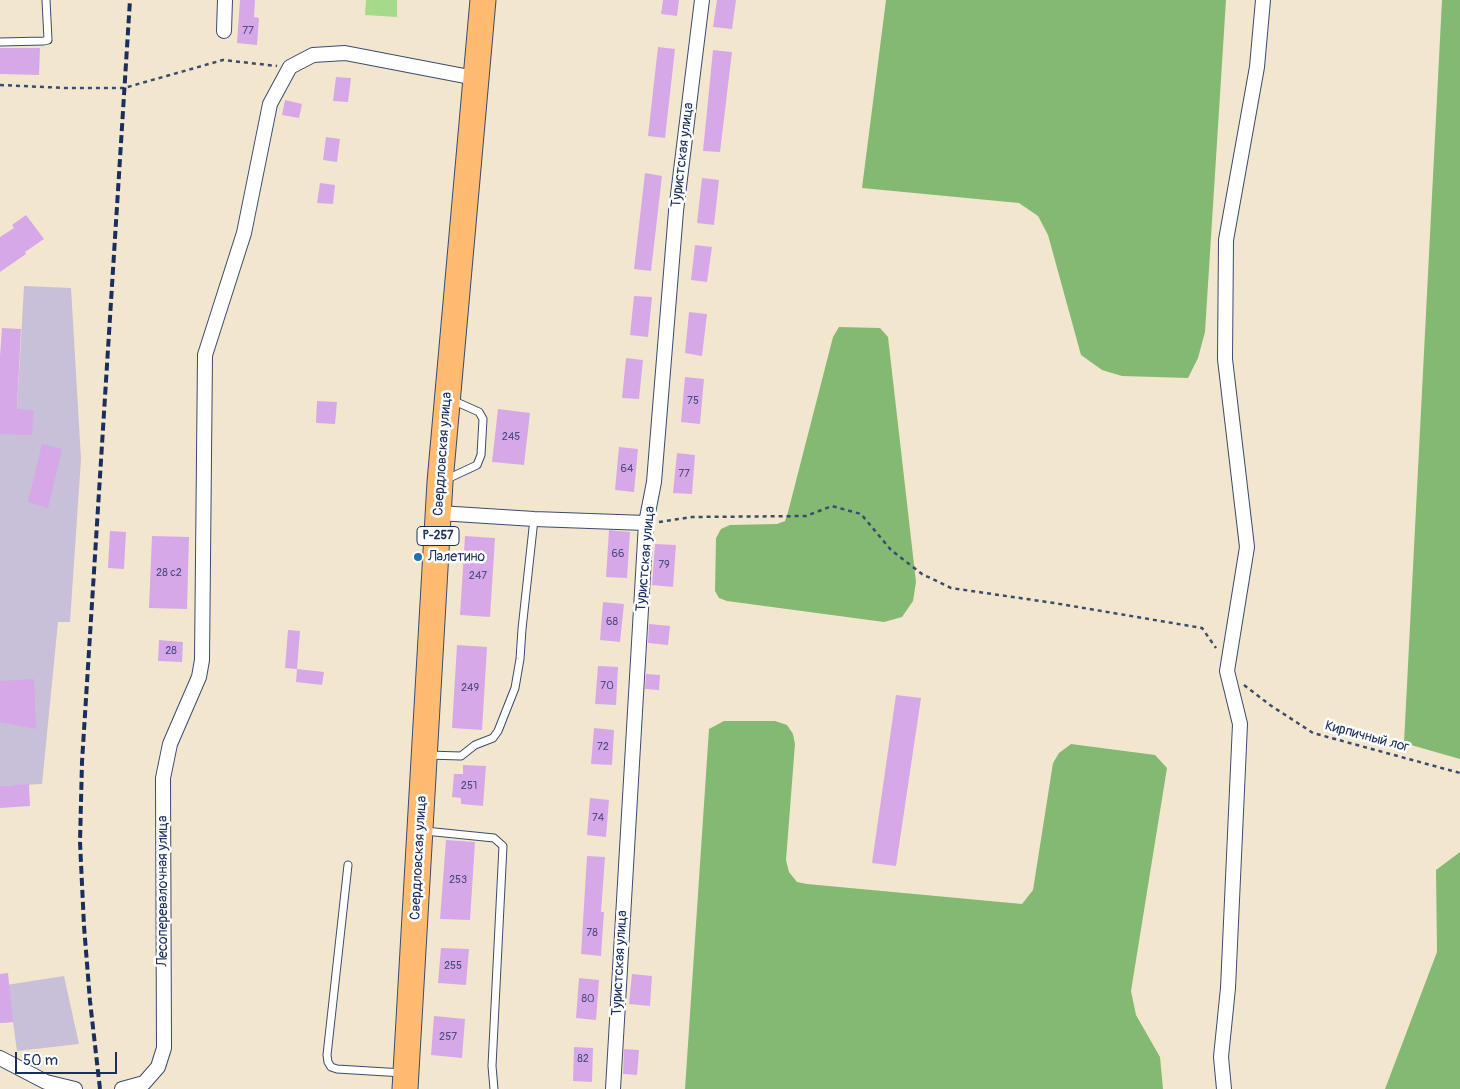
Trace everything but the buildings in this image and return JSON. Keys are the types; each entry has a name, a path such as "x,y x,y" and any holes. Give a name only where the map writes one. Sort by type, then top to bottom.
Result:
{"highway":[{"name":"Свердловская улица","path":"405,1081 440,482 483,0"}],"street":[{"path":"224,31 225,0"},
{"name":"Туристская улица","path":"613,1089 646,524 654,482 676,211 702,0"},
{"path":"1224,1089 1221,1057 1228,988 1240,724 1227,671 1247,547 1225,359 1226,240 1257,67 1263,0"},
{"path":"290,68 313,55 345,53 476,78"},
{"name":"Лесоперевалочная улица","path":"122,1089 144,1082 158,1067 164,1048 163,778 170,744 199,677 202,660 205,355 244,233 270,104 290,68"},
{"path":"439,513 646,524"},
{"path":"0,1058 47,1086 75,1089"}],"lane":[{"path":"0,42 48,40 46,0"},
{"path":"440,482 477,465 481,455 483,419 479,412 447,397"},
{"path":"425,754 461,756 475,745 493,738 498,731 515,688 520,660 534,519"},
{"path":"420,830 494,838 503,846 492,1066 494,1089"},
{"path":"348,865 327,1055 328,1062 337,1070 405,1081"}],"path":[{"path":"0,85 124,88 223,60 290,68"},
{"path":"646,524 692,517 806,516 832,506 860,514 891,550 922,574 951,588 1202,628 1218,651 1227,671"},
{"name":"Кирпичный лог","path":"1227,671 1270,705 1313,733 1460,773"}],"shaded area":[{"path":"24,286 71,288 81,459 70,622 58,622 42,784 0,786 0,408 17,409"},
{"path":"64,976 79,1044 17,1051 13,1022 0,1023 0,986"}],"green space":[{"path":"366,0 397,0 397,17 365,15"},
{"path":"886,0 1226,0 1205,332 1198,358 1188,378 1122,376 1102,370 1081,355 1048,235 1038,216 1019,203 862,188"},
{"path":"1442,0 1460,0 1460,759 1404,743"},
{"path":"839,327 880,328 888,337 916,582 913,601 902,617 884,622 727,601 719,598 715,591 716,538 721,529 730,525 777,524 785,521 833,337"},
{"path":"724,721 775,721 787,725 793,734 795,744 786,860 789,872 797,882 1022,904 1033,890 1053,763 1059,753 1071,744 1155,755 1167,768 1131,991 1136,1015 1160,1057 1163,1089 685,1089 709,729"},
{"path":"1460,852 1460,1089 1385,1089 1437,952 1436,870"}],"railway":[{"path":"100,1089 84,926 80,842 82,762 130,0"}],"place":[{"name":"Лалетино","path":"418,557"}]}
